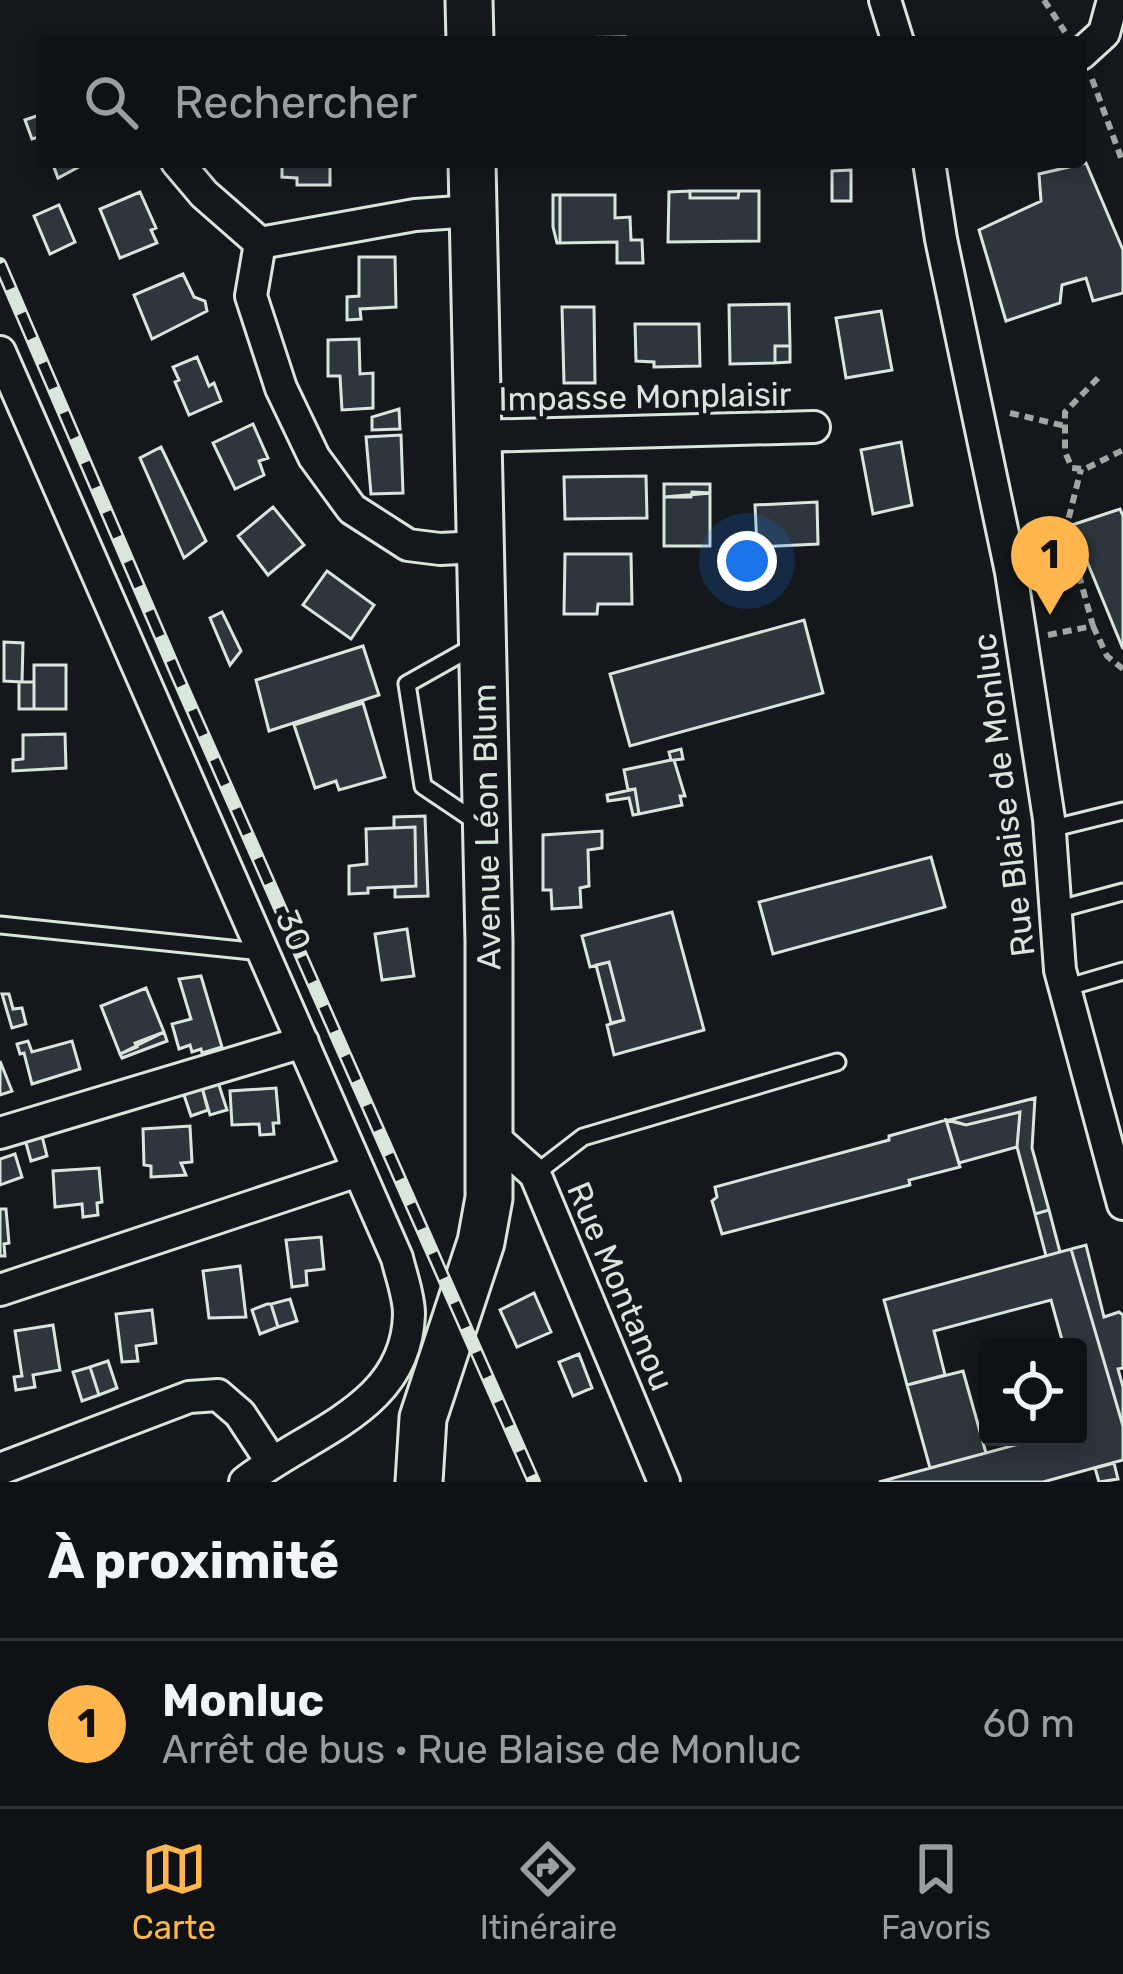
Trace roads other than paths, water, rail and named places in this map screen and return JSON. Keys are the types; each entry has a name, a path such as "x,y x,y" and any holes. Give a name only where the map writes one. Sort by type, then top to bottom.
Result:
{"main road":[{"path":"470,0 470,36"},
{"name":"Avenue Léon Blum","path":"419,1482 423,1418 481,1242 489,1198 472,168"}],"street":[{"path":"885,0 896,36"},
{"path":"1087,49 1104,33 1111,8"},
{"path":"182,168 260,243"},
{"name":"Rue Blaise de Monluc","path":"930,168 1011,572 1050,829 1065,988 1123,1204"},
{"path":"260,243 415,215 473,211"},
{"path":"260,243 251,296 280,388 314,457 352,509 408,544 440,549 480,547"},
{"name":"30","path":"0,352 398,1258 409,1310 404,1353 377,1396 245,1482"},
{"name":"Impasse Monplaisir","path":"477,436 814,428"},
{"path":"0,1133 303,1042"},
{"name":"Rue Montanou","path":"490,1134 535,1174 664,1482"},
{"path":"0,1290 358,1171"},
{"path":"0,1468 189,1397 218,1396 240,1414 272,1461"}],"lane":[{"path":"481,642 407,683 423,786 485,827"},
{"path":"1050,829 1123,811"},
{"path":"1056,910 1123,892"},
{"path":"0,925 264,952"},
{"path":"1065,988 1123,971"},
{"path":"535,1174 583,1137 837,1062"}],"railway":[{"path":"0,264 534,1482"}],"place":[{"name":"Monluc","path":"1050,615"}]}
